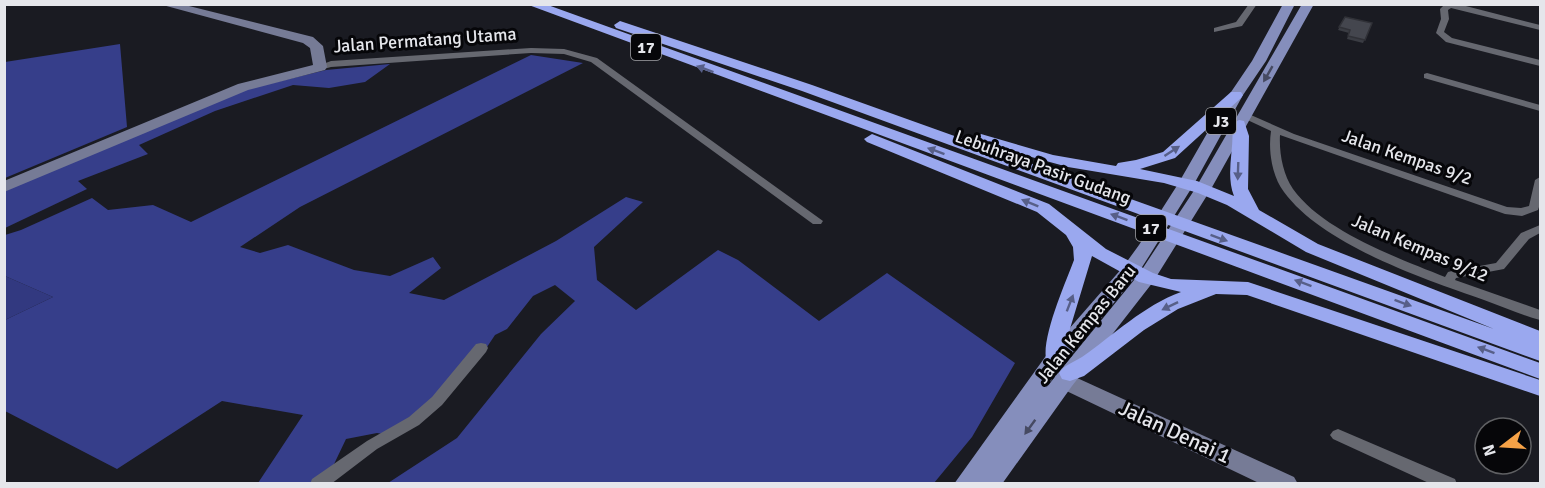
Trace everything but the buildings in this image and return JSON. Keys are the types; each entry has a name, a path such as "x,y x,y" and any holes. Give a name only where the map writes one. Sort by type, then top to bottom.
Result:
{"highway":[{"name":"Lebuhraya Pasir Gudang","path":"532,4 1540,371"},
{"name":"Lebuhraya Pasir Gudang","path":"561,4 807,88 1540,353"},
{"path":"760,87 910,156 1043,208 1100,254 1138,274 1171,285 1248,289 1280,298 1540,388"},
{"path":"807,88 999,145 1096,168 1148,174 1190,193 1233,201 1294,240 1540,339"},
{"path":"1096,168 1138,165 1169,155 1236,94"},
{"path":"1241,120 1238,183 1244,202 1254,214"},
{"path":"1065,224 1082,247 1083,260 1056,342 1063,370 1088,365 1153,314 1196,293 1225,287"}],"main road":[{"name":"Jalan Kempas Baru","path":"1190,193 1236,94 1259,61 1289,4"},
{"name":"Jalan Kempas Baru","path":"966,483 1063,370 1153,253 1190,193 1241,120 1308,4"},
{"name":"Jalan Kempas Baru","path":"988,483 1063,370"}],"street":[{"path":"165,4 308,40 316,46 320,67"},
{"path":"1216,30 1235,26 1241,22 1253,4"},
{"path":"1540,27 1446,5 1445,20 1440,33 1442,36 1540,63"},
{"name":"Jalan Permatang Utama","path":"4,188 243,87 331,64 546,52 578,53 594,60 817,221"},
{"path":"1427,76 1540,108"},
{"name":"Jalan Kempas 9/2","path":"1241,120 1276,130 1505,210 1522,212 1534,208 1540,180"},
{"name":"Jalan Kempas 9/12","path":"1276,130 1274,140 1281,175 1290,193 1311,214 1350,239 1448,281 1540,315"},
{"path":"1448,281 1452,275 1500,266 1526,236 1540,229"},
{"path":"318,483 372,445 414,421 437,401 481,348"},
{"name":"Jalan Denai 1","path":"1063,370 1286,483"},
{"path":"1338,435 1449,483"}],"shaded area":[{"path":"120,44 127,127 5,178 5,62"},
{"path":"531,55 583,63 300,207 240,247 260,253 288,245 354,270 390,276 433,257 441,268 409,293 444,300 556,241 626,197 643,202 594,247 597,280 636,310 718,250 738,260 819,321 887,273 1015,363 972,437 934,483 388,483 457,438 541,334 575,301 555,285 533,296 507,329 495,335 479,359 395,436 377,433 346,439 325,483 258,483 303,415 222,401 117,469 5,411 5,320 53,297 5,276 5,235 92,198 108,210 153,205 191,222"},
{"path":"390,64 365,82 329,88 293,85 215,111 139,145 148,154 78,181 87,189 5,228 5,190 239,91 326,70"},
{"path":"5,276 53,297 5,320"}]}
